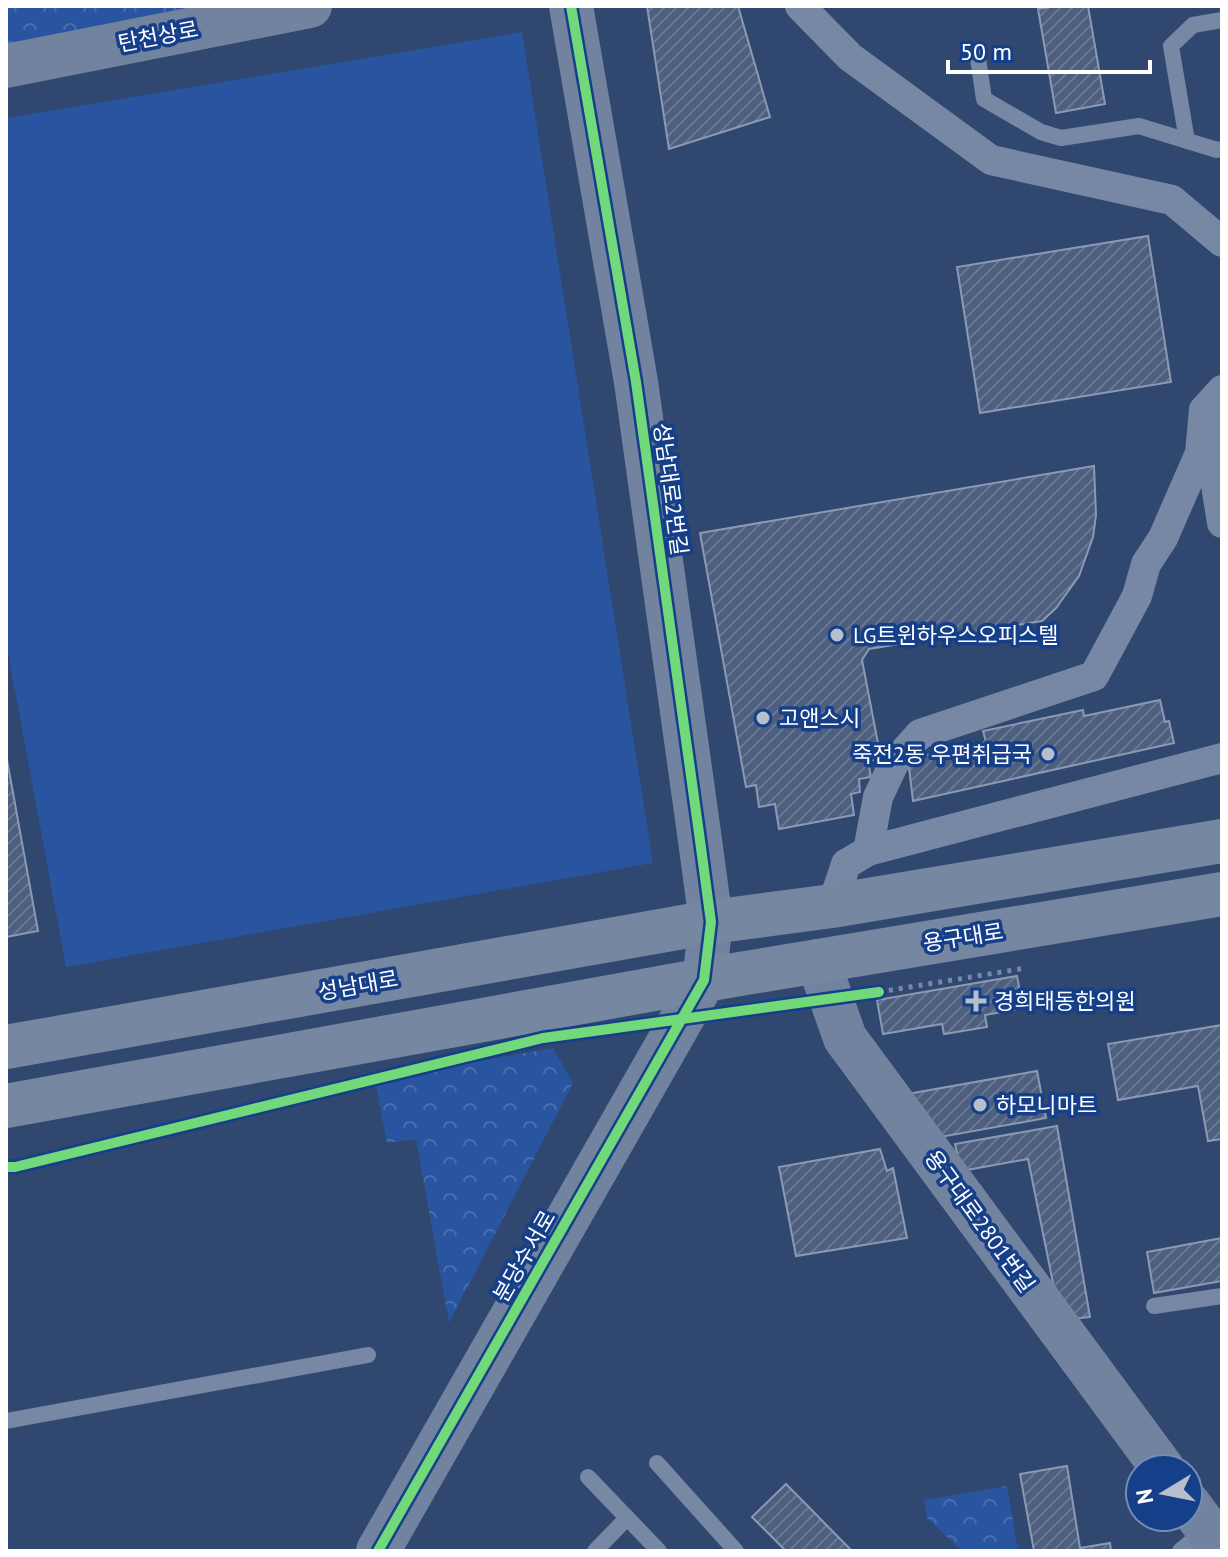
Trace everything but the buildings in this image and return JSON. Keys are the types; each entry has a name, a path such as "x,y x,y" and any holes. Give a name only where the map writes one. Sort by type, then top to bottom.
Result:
{"main road":[{"path":"711,922 832,906 1222,841"},
{"name":"용구대로","path":"704,980 824,980 1222,894"},
{"name":"성남대로","path":"6,1047 711,922"},
{"path":"6,1106 704,980"}],"street":[{"name":"탄천상로","path":"6,66 310,6"},
{"name":"성남대로2번길","path":"571,6 636,382 711,922 704,980"},
{"path":"800,6 850,57 991,160 1172,200 1222,242"},
{"path":"1213,400 1221,515"},
{"path":"868,851 878,797 894,763 920,734 1094,676 1137,596 1146,564 1163,538 1200,453 1213,400"},
{"path":"832,906 846,864 868,851 1222,758"},
{"name":"분당수서로","path":"378,1551 704,980"},
{"name":"용구대로2801번길","path":"824,980 845,1038 1151,1453"}],"lane":[{"path":"1187,141 1171,46 1193,25 1222,20"},
{"path":"977,52 984,99 1041,132 1061,138 1139,126 1222,149"},
{"path":"1154,1306 1222,1296"},
{"path":"6,1421 368,1355"},
{"path":"657,1463 736,1551"},
{"path":"588,1477 659,1551"},
{"path":"595,1551 627,1518"}],"path":[{"path":"824,980 879,992 1026,968"}],"green space":[{"path":"6,6 256,6 6,52"},
{"path":"522,32 653,863 66,967 6,642 6,118"},
{"path":"553,1048 573,1083 449,1323 416,1139 387,1143 375,1080"},
{"path":"1007,1486 1018,1551 962,1551 927,1518 924,1500"}],"cycle path":[{"path":"378,1551 704,980 711,922 699,833 636,382 571,6"},
{"path":"6,1167 543,1038 879,992"}],"place":[{"name":"LG트윈하우스오피스텔","path":"837,635"},
{"name":"고앤스시","path":"763,718"},
{"name":"죽전2동 우편취급국","path":"1048,754"},
{"name":"경희태동한의원","path":"976,1001"},
{"name":"하모니마트","path":"980,1105"}]}
